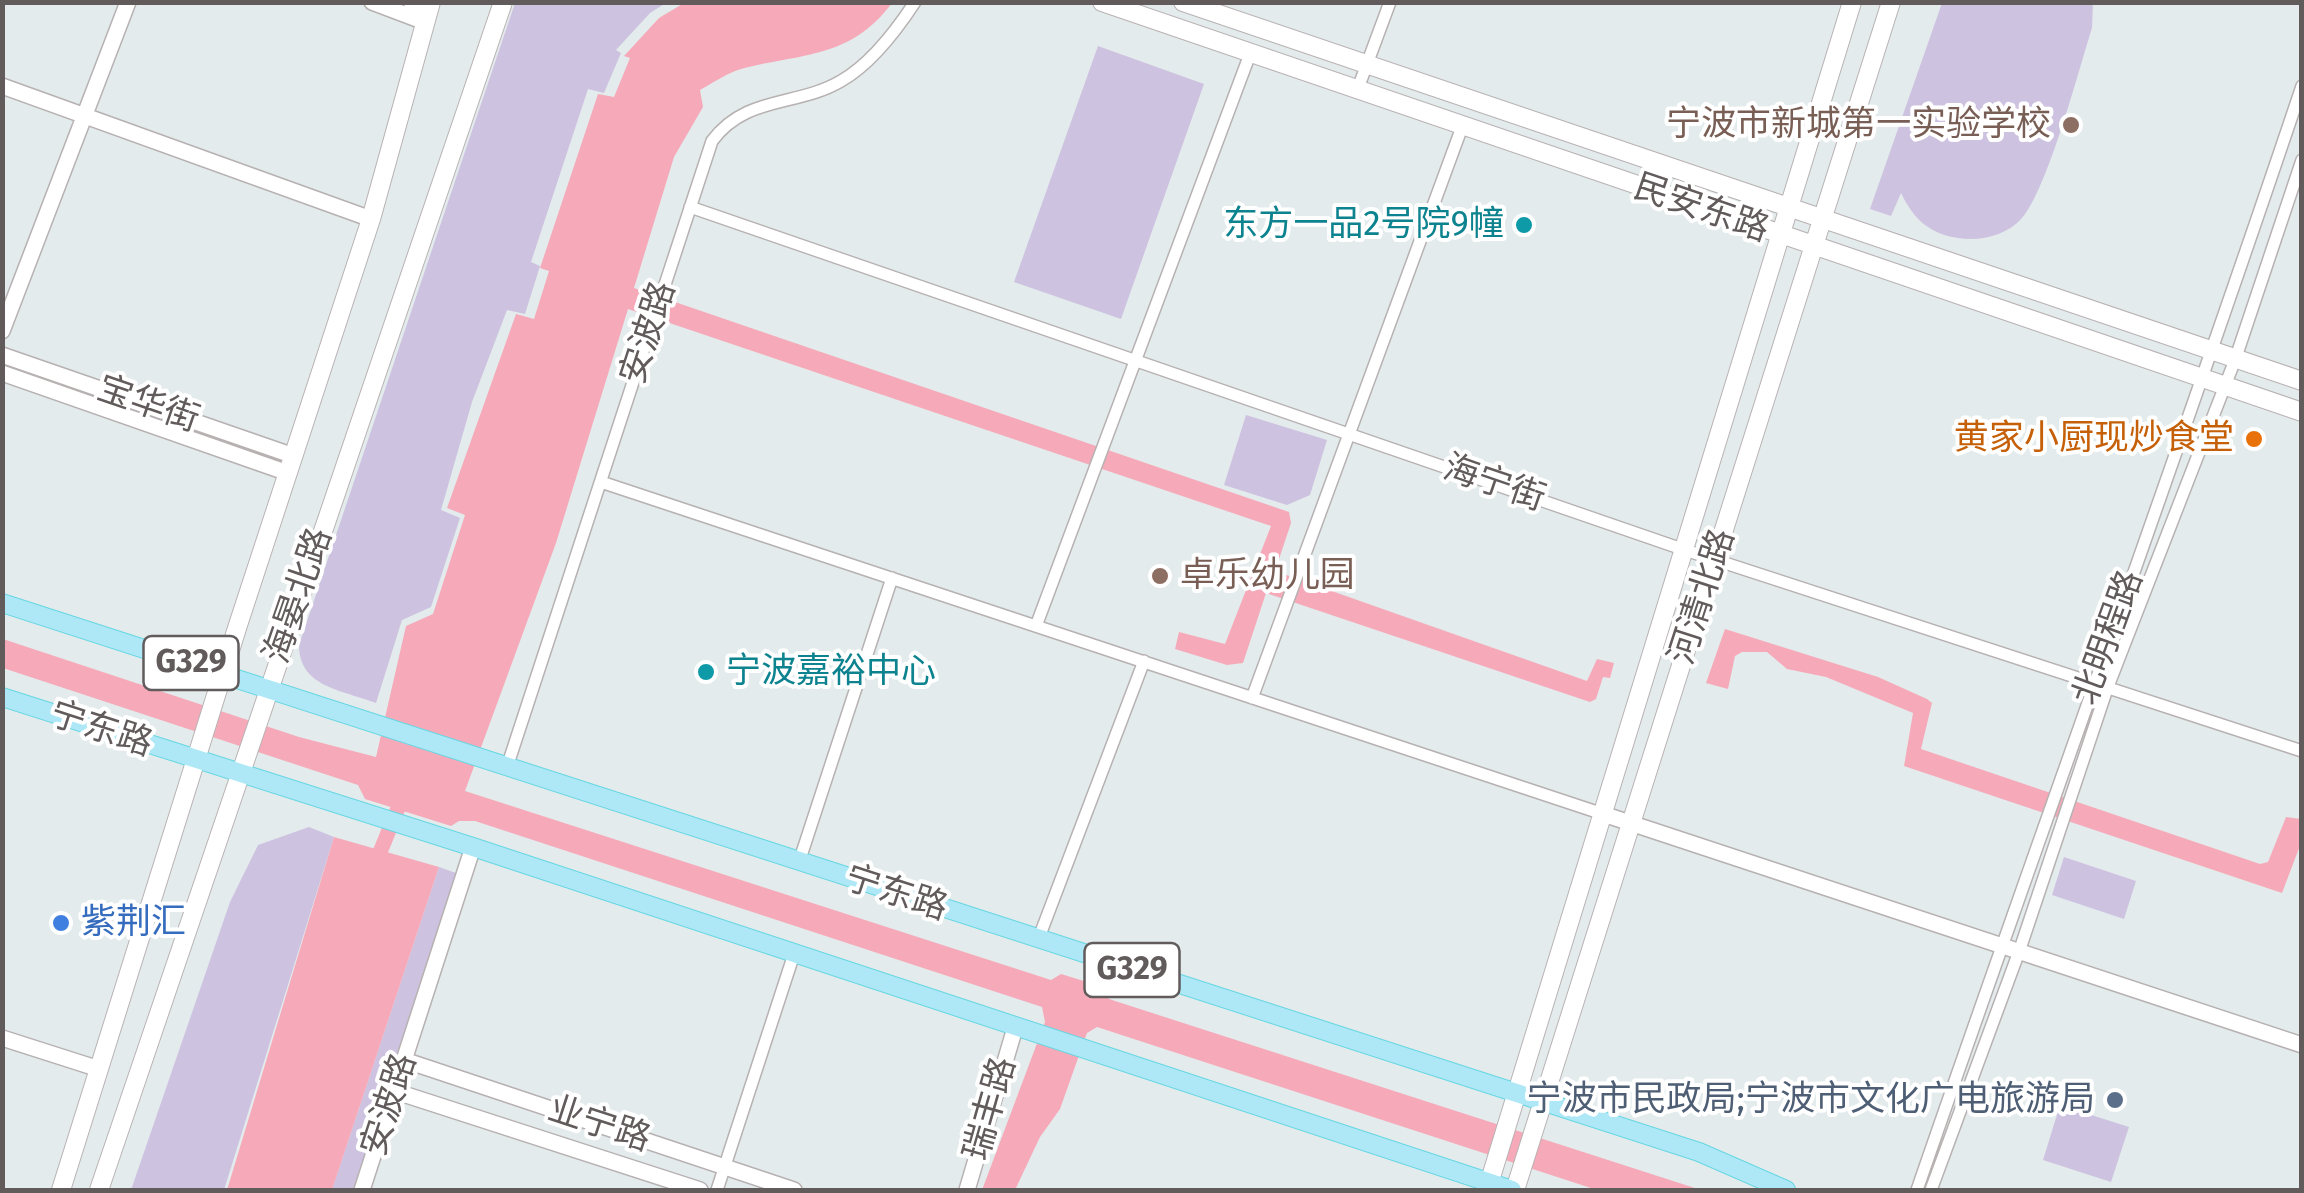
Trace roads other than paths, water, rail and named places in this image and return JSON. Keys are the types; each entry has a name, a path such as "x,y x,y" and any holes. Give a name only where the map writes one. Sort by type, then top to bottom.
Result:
{"main road":[{"name":"海晏北路","path":"99,1190 502,2"},
{"name":"民安东路","path":"1102,2 2302,412"},
{"name":"民安东路","path":"1183,2 1786,210 2302,381"},
{"name":"河清北路","path":"1488,1187 1852,2"},
{"name":"河清北路","path":"1514,1190 1891,2"},
{"name":"海晏北路","path":"60,1190 371,219 424,9"},
{"name":"宁东路","path":"2,603 1699,1152 1786,1190"},
{"name":"宁东路","path":"2,698 473,847 1488,1187 1514,1190"}],"street":[{"path":"2,331 128,2"},
{"path":"372,2 424,9"},
{"name":"安波路","path":"507,767 712,141 721,129 762,104 844,80 886,42 914,2"},
{"path":"1357,90 1390,2"},
{"path":"1036,626 1250,54"},
{"path":"2,86 371,219"},
{"name":"北明程路","path":"1917,1190 2092,684 2204,378 2302,86"},
{"path":"1252,698 1462,126"},
{"name":"北明程路","path":"1931,1190 2020,948 2106,689 2235,360 2302,160"},
{"name":"海宁街","path":"690,207 1684,550 2302,751"},
{"name":"宝华街","path":"2,355 291,464"},
{"name":"宝华街","path":"2,373 291,464"},
{"path":"601,482 2301,1042"},
{"path":"799,862 892,578"},
{"path":"1038,940 1144,662"},
{"name":"安波路","path":"362,1190 473,847"},
{"path":"718,1190 794,954"},
{"name":"瑞丰路","path":"968,1190 1015,1028"},
{"path":"2,1038 99,1069"},
{"name":"业宁路","path":"404,1060 794,1190"},
{"name":"业宁路","path":"394,1092 700,1190"}],"waterway":[{"path":"374,867 405,791"}],"place":[{"name":"宁波市新城第一实验学校","path":"2071,125"},
{"name":"东方一品2号院9幢","path":"1524,225"},
{"name":"黄家小厨现炒食堂","path":"2254,439"},
{"name":"卓乐幼儿园","path":"1160,576"},
{"name":"宁波嘉裕中心","path":"706,672"},
{"name":"紫荆汇","path":"61,923"},
{"name":"宁波市民政局;宁波市文化广电旅游局","path":"2115,1100"}]}
